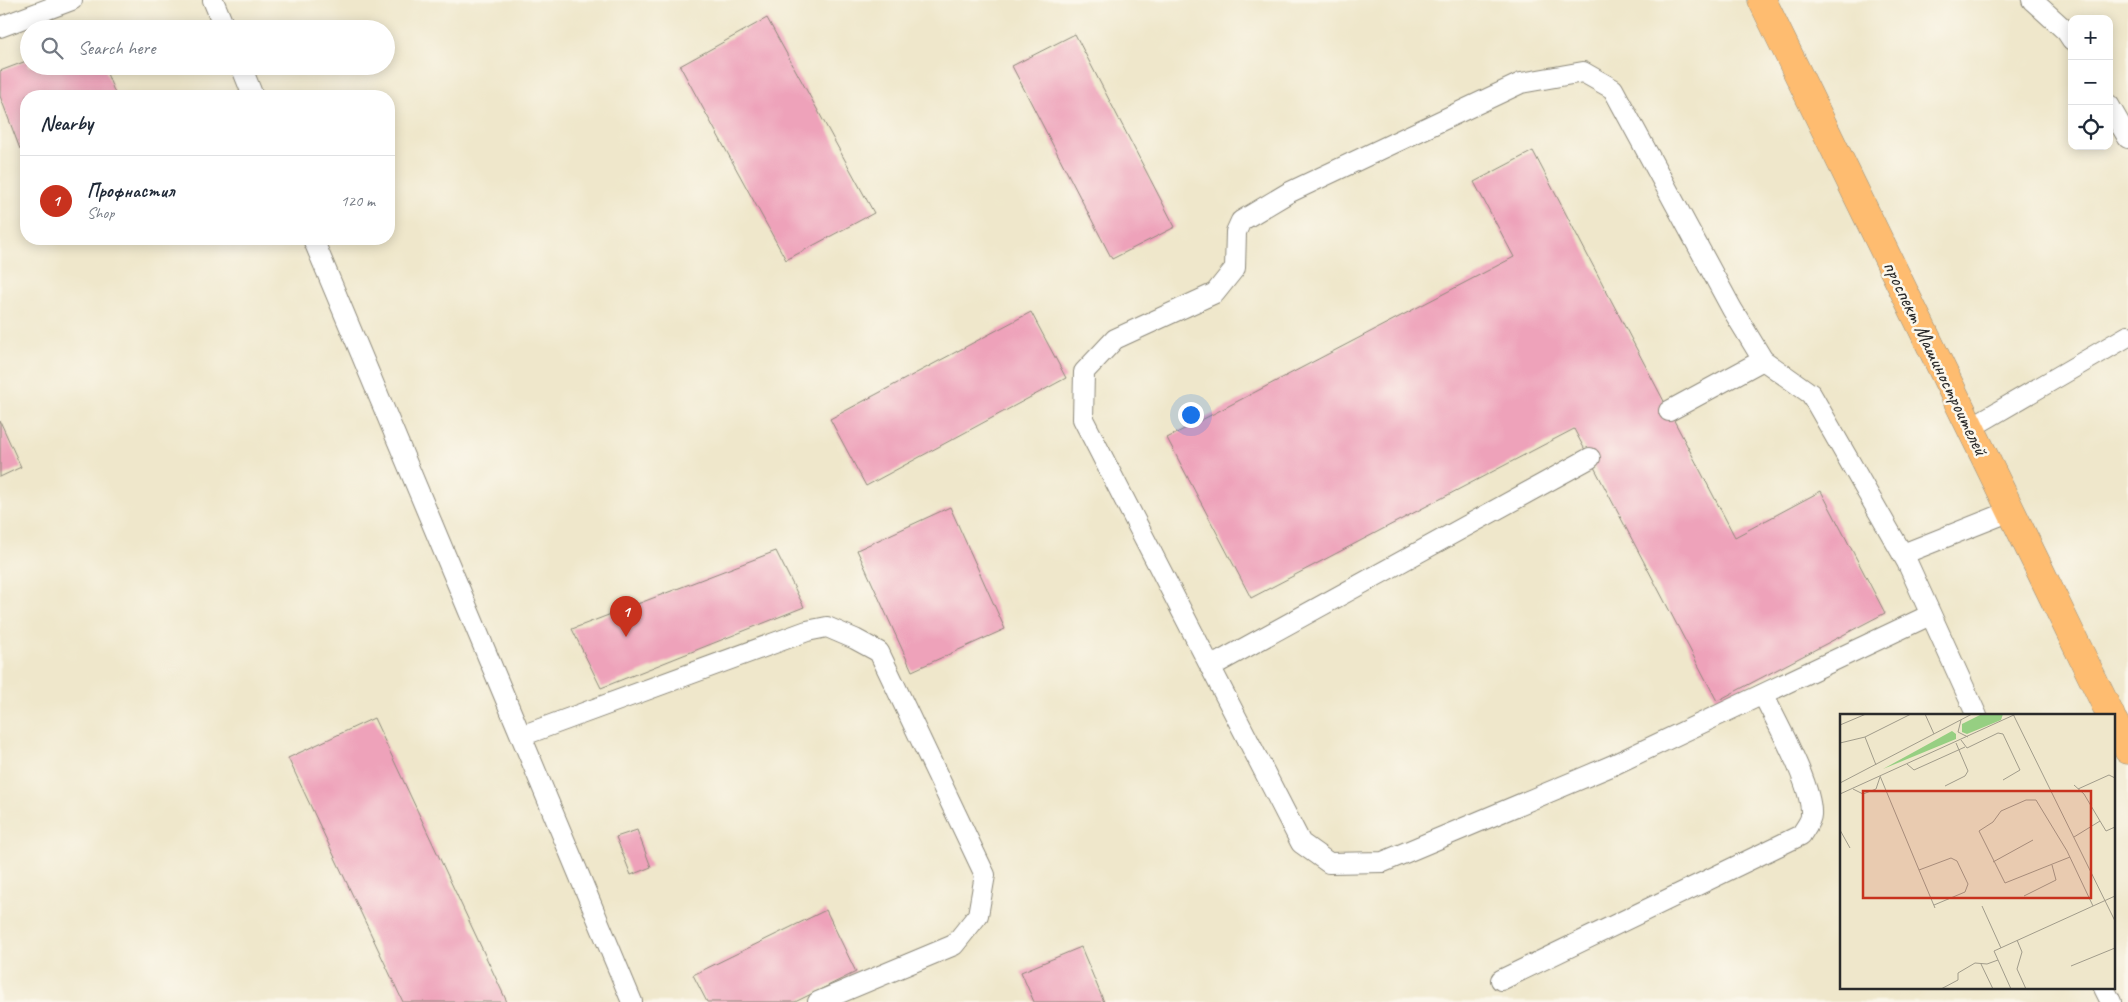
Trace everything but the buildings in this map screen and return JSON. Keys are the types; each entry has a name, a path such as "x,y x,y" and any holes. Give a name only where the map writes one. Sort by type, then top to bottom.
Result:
{"main road":[{"name":"проспект Машиностроителей","path":"1762,0 2110,714"},
{"path":"2116,726 2128,750"}],"lane":[{"path":"0,26 72,0"},
{"path":"213,0 221,20"},
{"path":"2032,0 2068,34"},
{"path":"1930,615 1611,766 1384,862 1330,863 1300,843 1083,419 1084,372 1115,339 1215,293 1235,268 1236,232 1241,221 1288,193 1521,83 1583,72 1613,89 1732,310 1764,360 1811,394 1903,554 1976,714"},
{"path":"245,75 251,90"},
{"path":"2113,112 2128,138"},
{"path":"316,245 632,1002"},
{"path":"1970,428 2128,336"},
{"path":"1669,411 1764,360"},
{"path":"1210,667 1590,458"},
{"path":"1903,554 2011,511"},
{"path":"521,736 807,630 827,627 855,638 879,652 985,875 978,915 954,945 818,1002"},
{"path":"1502,980 1801,836 1812,817 1810,802 1801,775 1763,694"},
{"path":"2105,990 2111,1002"}],"place":[{"name":"Профнастил","path":"626,637"}]}
